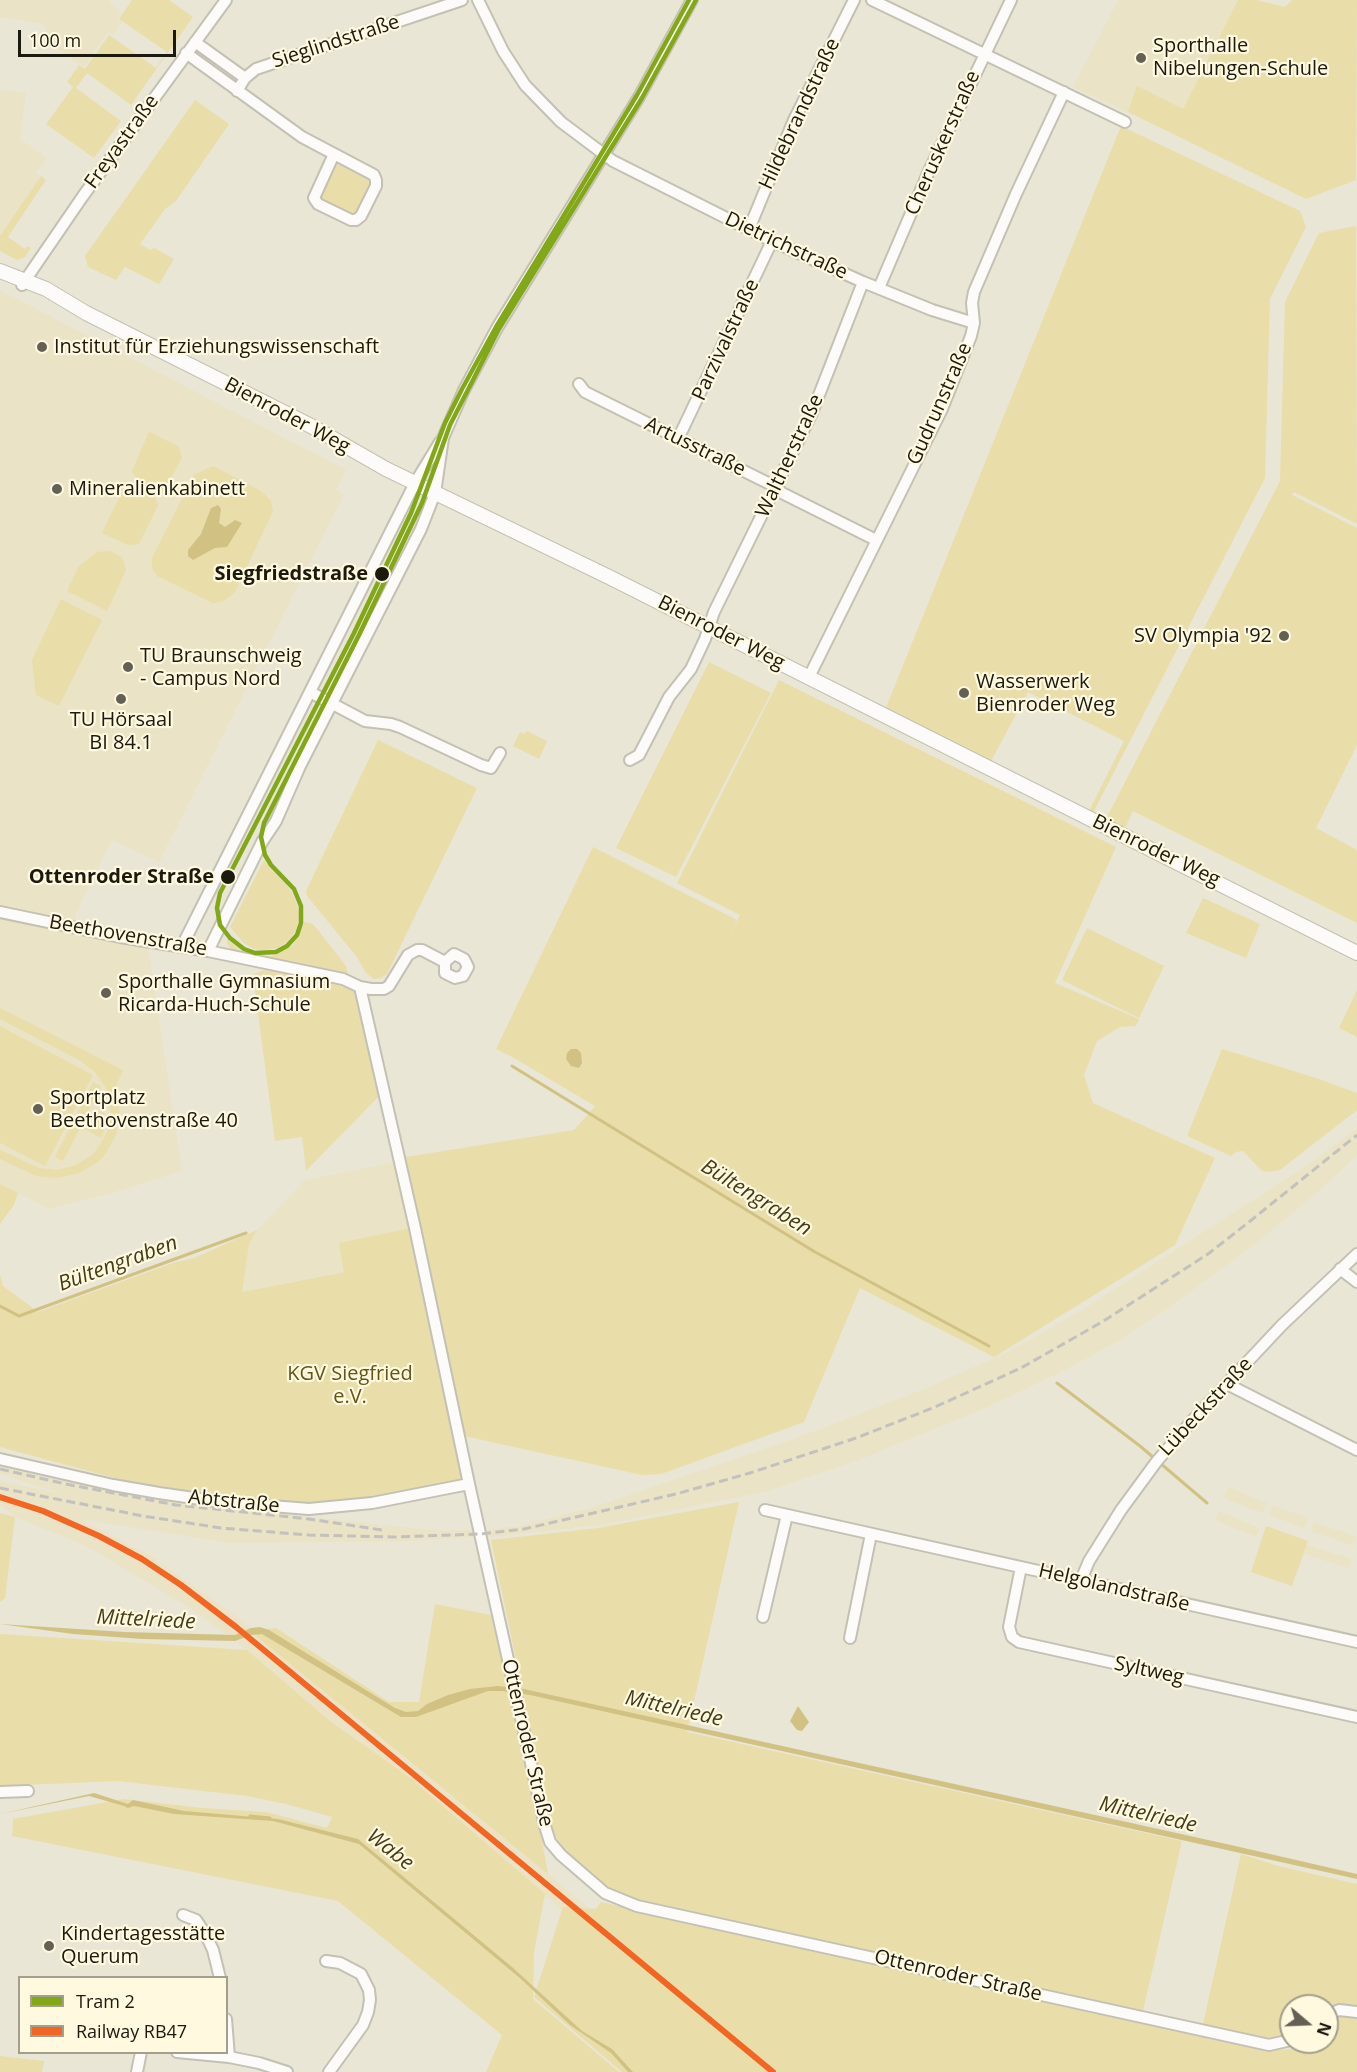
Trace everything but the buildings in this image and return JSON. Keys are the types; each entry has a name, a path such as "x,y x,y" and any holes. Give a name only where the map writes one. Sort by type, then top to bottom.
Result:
{"main road":[{"name":"Bienroder Weg","path":"0,271 311,426 415,483 709,627 1357,952"}],"street":[{"name":"Freyastraße","path":"24,283 226,0"},
{"name":"Sieglindstraße","path":"245,78 256,69 462,0"},
{"name":"Dietrichstraße","path":"478,0 503,51 525,85 561,122 615,163 772,241 863,282 932,310 974,323"},
{"path":"182,946 415,483 443,438 460,398 498,328 639,97 692,0"},
{"name":"Hildebrandstraße","path":"749,229 794,120 854,0"},
{"path":"872,0 1125,122"},
{"name":"Cheruskerstraße","path":"879,288 929,171 1011,0"},
{"path":"195,42 245,78 237,91"},
{"path":"186,53 293,131 374,175 376,186 361,216 356,220 351,220 318,204 315,198 315,193 333,154"},
{"name":"Gudrunstraße","path":"809,677 942,409 974,323 972,303 974,292 1064,92"},
{"name":"Parzivalstraße","path":"678,439 772,241"},
{"name":"Waltherstraße","path":"630,760 639,755 669,697 692,669 709,627 812,413 863,282"},
{"name":"Artusstraße","path":"579,384 585,392 776,487 782,493 876,540"},
{"path":"208,951 421,529 435,493 443,438"},
{"path":"310,692 365,720 400,727 491,768 500,753"},
{"name":"Beethovenstraße","path":"0,912 343,979 360,987"},
{"path":"360,987 378,990 389,986 403,961 412,951 422,950 445,962"},
{"name":"Ottenroder Straße","path":"360,987 415,1228 512,1680 550,1842 584,1877 614,1898 637,1906 1269,2045 1279,2043"},
{"name":"Lübeckstraße","path":"1081,1580 1089,1561 1121,1510 1157,1461 1282,1325 1357,1254"},
{"path":"1340,1269 1357,1282"},
{"path":"1227,1384 1357,1450"},
{"name":"Abtstraße","path":"0,1459 159,1494 309,1509 372,1503 469,1484"},
{"name":"Helgolandstraße","path":"765,1510 1357,1642"},
{"path":"763,1617 787,1515"},
{"path":"850,1638 871,1534"},
{"name":"Syltweg","path":"1021,1567 1009,1627 1012,1637 1019,1642 1357,1718"},
{"path":"0,1792 28,1791"},
{"path":"183,1915 196,1920 206,1935 213,1950 220,1976"},
{"path":"327,1961 340,1963 361,1974 369,1990 370,2000 363,2025 330,2072"},
{"path":"1339,2010 1357,2012"},
{"path":"228,2044 229,2057"},
{"path":"137,2072 141,2054"},
{"path":"198,2054 259,2063 287,2072"}],"shaded area":[{"path":"0,0 111,0 110,3 122,12 117,19 122,22 113,35 108,32 84,67 55,47 43,24 0,17"},
{"path":"1118,0 1238,0 1171,132 1073,87"},
{"path":"0,90 26,93 20,139 47,158 36,173 41,176 0,236"},
{"name":"TU Braunschweig - Campus Nord","path":"0,290 346,470 336,490 344,494 159,862 112,840 76,913 75,932 148,946 182,1171 112,1193 49,1209 0,1184"},
{"path":"218,505 221,509 219,523 225,527 235,520 242,523 227,547 215,548 193,560 188,556 188,550 201,534 211,508"},
{"path":"571,1049 577,1049 581,1053 582,1063 579,1068 571,1066 566,1059"},
{"path":"1357,1128 1357,1155 1320,1190 1256,1243 1120,1340 1059,1373 985,1408 861,1459 764,1492 601,1525 488,1537 486,1530 520,1526 594,1507 796,1438 922,1390 1008,1352 1084,1309 1309,1164"},
{"path":"395,1162 409,1229 339,1243 345,1271 241,1292 249,1243 257,1230 305,1180"},
{"path":"0,1462 49,1476 134,1493 232,1508 442,1531 474,1530 476,1537 408,1541 228,1543 80,1519 151,1556 243,1621 383,1740 785,2072 570,1917 409,1777 330,1721 247,1650 187,1606 86,1546 15,1517 0,1504 0,1481 63,1494 0,1474"},
{"path":"1228,1487 1267,1503 1263,1513 1224,1498"},
{"path":"1273,1505 1308,1518 1304,1528 1269,1515"},
{"path":"1219,1511 1259,1528 1256,1537 1215,1520"},
{"path":"1314,1522 1357,1537 1354,1546 1311,1531"},
{"path":"1307,1545 1352,1559 1349,1568 1304,1554"},
{"path":"0,1624 125,1632 235,1635 260,1627 269,1630 395,1708 406,1712 418,1711 427,1704 448,1695 470,1689 498,1686 524,1689 1231,1845 1357,1874 1357,1879 530,1695 488,1691 416,1717 401,1717 262,1634 235,1641 142,1639 73,1634"},
{"path":"798,1706 809,1722 802,1731 797,1730 790,1721"},
{"path":"94,1793 128,1804 133,1800 184,1811 278,1819 358,1839 512,1967 582,2031 612,2049 633,2072 628,2072 611,2053 570,2025 521,1979 359,1844 273,1821 174,1814 134,1806 128,1808 89,1796 0,1814"}],"green space":[{"path":"132,0 169,0 193,17 131,105 87,73 76,88 121,121 94,158 46,124 73,87 67,82 79,65 85,69 109,35 156,68 167,52 119,19"},
{"path":"1238,0 1257,0 1285,7 1292,0 1357,0 1356,180 1306,199 1128,112 1137,86 1183,109"},
{"path":"195,100 229,124 176,201 165,209 140,244 150,250 154,248 174,259 159,284 125,267 116,280 88,267 85,256"},
{"path":"1121,126 1300,211 1306,227 1270,299 1265,478 1093,813 1089,811 1124,741 1028,692 990,763 885,710"},
{"path":"343,164 370,177 372,184 355,215 351,216 321,202 319,198 333,167"},
{"path":"41,176 46,180 8,237 25,249 28,246 31,248 25,257 17,260 0,251 0,236"},
{"name":"SV Olympia '92","path":"1356,226 1357,524 1294,492 1292,495 1357,528 1357,745 1316,828 1357,850 1357,923 1133,811 1125,828 1106,819 1280,481 1285,302 1319,233"},
{"path":"149,432 178,446 182,457 166,489 158,491 137,480 132,471"},
{"path":"213,466 261,491 271,501 273,511 235,592 224,601 213,603 157,576 152,568 152,558 194,475"},
{"path":"130,486 155,497 158,505 139,544 128,545 102,533 124,487"},
{"path":"110,551 122,557 126,570 107,611 67,591 79,566 97,552"},
{"path":"61,599 102,620 59,706 36,695 32,660"},
{"path":"709,662 771,693 676,877 616,848"},
{"name":"KGV Siegfried e.V.","path":"779,680 1116,847 1055,983 1139,1019 1136,1026 1120,1027 1097,1041 1084,1075 1093,1103 1215,1158 1175,1245 994,1357 860,1288 804,1422 661,1474 642,1475 455,1434 463,1479 342,1502 298,1502 206,1495 137,1484 0,1447 0,1275 3,1286 38,1312 173,1263 194,1258 257,1230 249,1244 242,1292 344,1272 339,1243 420,1226 406,1157 574,1130 595,1106 496,1049 593,847 737,920 728,940 740,915 677,883"},
{"path":"527,731 547,741 539,759 513,746 520,732 525,734"},
{"path":"378,740 477,788 387,974 374,979 366,973 357,957 307,896 306,891"},
{"path":"264,860 292,893 298,906 299,918 296,930 288,941 278,948 265,950 254,949 244,943 230,927"},
{"path":"1203,898 1260,924 1246,958 1186,933"},
{"path":"305,922 313,924 346,966 348,974 241,954 232,951 227,943 227,939 241,951 254,956 276,955 293,945"},
{"path":"1087,928 1164,966 1139,1018 1062,980"},
{"path":"265,970 337,984 353,991 358,998 379,1096 306,1171 302,1137 275,1141 254,983 254,974"},
{"path":"1357,990 1357,1037 1339,1028"},
{"path":"0,1008 123,1070 115,1088 120,1114 116,1135 98,1162 79,1173 58,1178 36,1176 0,1159 0,1150 39,1168 57,1170 76,1165 92,1155 98,1148 107,1132 111,1114 106,1088 95,1072 81,1061 0,1019"},
{"name":"Sportplatz Beethovenstraße 40","path":"0,1026 93,1075 45,1166 0,1143"},
{"path":"1222,1049 1357,1093 1357,1110 1280,1170 1266,1172 1261,1170 1243,1151 1231,1156 1187,1136"},
{"path":"93,1082 101,1086 63,1161 55,1157"},
{"path":"104,1106 104,1131 101,1138 83,1128"},
{"path":"0,1184 18,1193 14,1205 0,1224"},
{"path":"739,1502 687,1732 1182,1841 1143,2011 628,1898 599,1881 565,1850 552,1831 491,1540 598,1528"},
{"path":"0,1513 15,1517 5,1598 0,1602"},
{"path":"1266,1526 1308,1541 1292,1586 1251,1572"},
{"path":"435,1604 491,1615 548,1874 250,1631 276,1628 389,1702 419,1702"},
{"path":"0,1634 247,1650 330,1721 409,1777 545,1894 534,1952 533,1999 619,2072 486,2072 502,2035 338,1901 12,1836 13,1819 124,1799 202,1808 266,1812 327,1828 332,1817 247,1796 118,1781 0,1786"},
{"path":"1241,1854 1278,1866 1357,1884 1357,2007 1339,2005 1339,1994 1279,1994 1279,2037 1270,2039 1203,2024"},
{"path":"601,1902 1268,2051 1279,2050 1279,2054 1339,2054 1339,2016 1357,2017 1357,2072 622,2072 534,1997 563,1907 596,1909"},
{"path":"0,2056 44,2061 42,2072 0,2072"}],"waterway":[{"name":"Bültengraben","path":"512,1066 815,1252 989,1346"},
{"name":"Bültengraben","path":"0,1306 19,1316 246,1233"},
{"name":"Bültengraben","path":"1057,1383 1140,1446 1207,1503"},
{"name":"Wabe","path":"250,1816 270,1818"}],"railway":[{"path":"0,1488 143,1516 221,1528 309,1535 393,1537 481,1534 524,1529 676,1494 750,1473 856,1438 935,1407 1021,1368 1102,1322 1208,1254 1357,1135"},
{"path":"0,1469 176,1505 309,1519 382,1530"}],"tram line":[{"name":"2","path":"689,0 637,95 496,327 462,389 445,423 411,513 354,633 220,893 217,908 220,925 230,938 244,949 255,953 276,952 287,946 297,935 301,923 301,906 294,889 271,865 265,855 261,837 264,823 359,635 422,503 450,425 499,329 642,98 696,0"}],"rail line":[{"name":"RB47","path":"0,1497 43,1511 99,1536 142,1559 181,1585 236,1627 773,2072"}],"place":[{"name":"Sporthalle Nibelungen-Schule","path":"1141,58"},
{"name":"Institut für Erziehungswissenschaft","path":"42,347"},
{"name":"Mineralienkabinett","path":"57,489"},
{"name":"Siegfriedstraße","path":"382,574"},
{"name":"SV Olympia '92","path":"1284,636"},
{"name":"TU Braunschweig - Campus Nord","path":"128,667"},
{"name":"Wasserwerk Bienroder Weg","path":"964,693"},
{"name":"TU Hörsaal BI 84.1","path":"121,699"},
{"name":"Ottenroder Straße","path":"228,877"},
{"name":"Sporthalle Gymnasium Ricarda-Huch-Schule","path":"106,993"},
{"name":"Sportplatz Beethovenstraße 40","path":"38,1109"},
{"name":"Kindertagesstätte Querum","path":"49,1946"}],"water label":[{"name":"Mittelriede","path":"146,1620"},
{"name":"Mittelriede","path":"674,1709"},
{"name":"Mittelriede","path":"1148,1815"}]}
